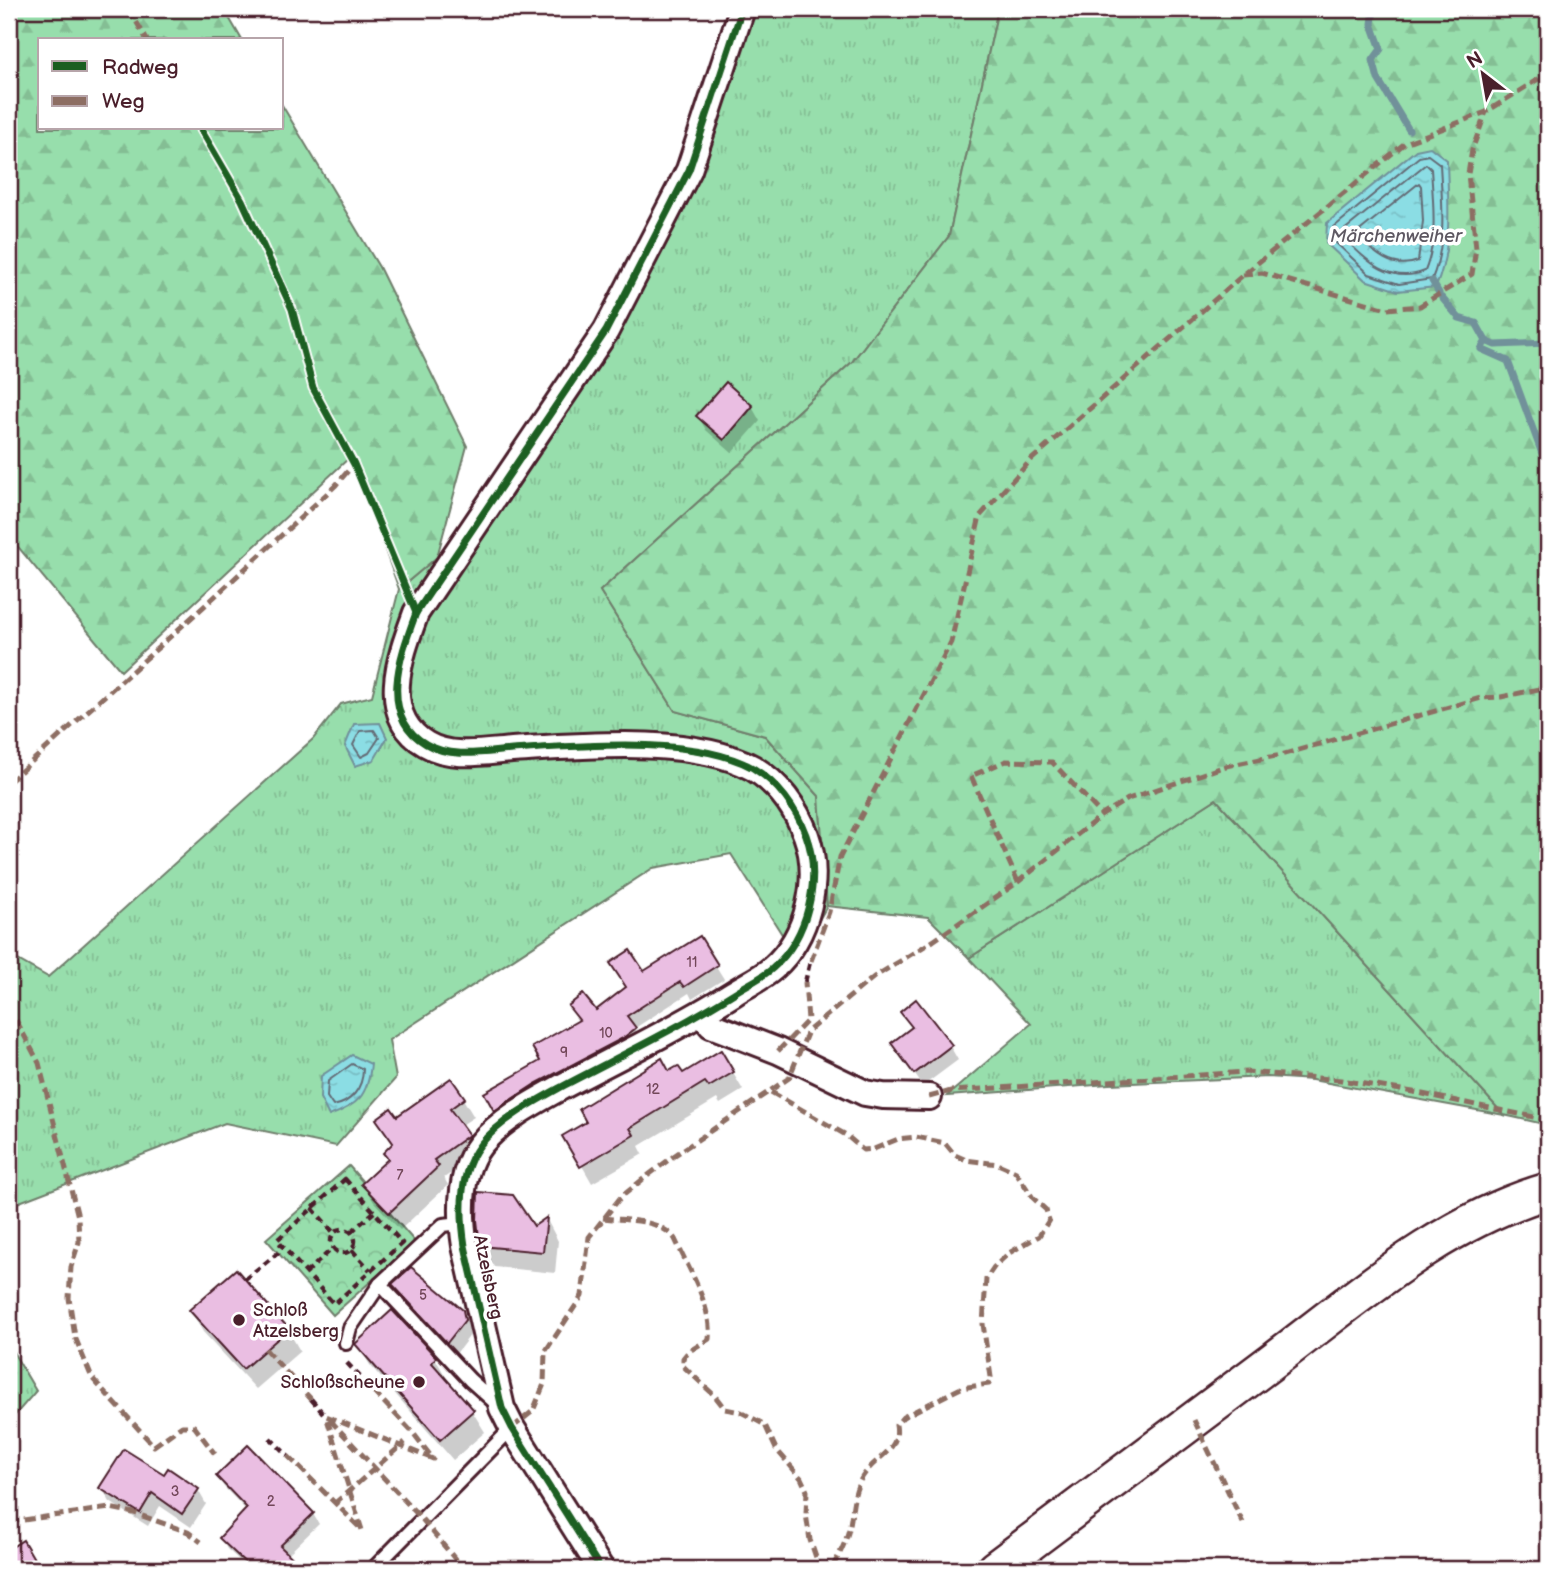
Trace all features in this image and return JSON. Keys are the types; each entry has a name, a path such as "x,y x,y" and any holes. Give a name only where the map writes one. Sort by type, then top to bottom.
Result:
{"street":[{"name":"Atzelsberg","path":"601,1569 507,1418 487,1350 462,1223 467,1168 480,1144 508,1119 703,1013 774,968 802,931 810,903 812,858 795,810 777,787 754,769 730,757 666,746 565,747 456,754 427,745 406,726 397,702 399,660 416,613 606,331 689,170 742,9"},
{"path":"703,1013 711,1025 778,1051 866,1093 929,1097"},
{"path":"995,1569 1379,1280 1460,1226 1514,1201 1548,1191"}],"lane":[{"path":"346,1343 350,1328 380,1284 443,1225 462,1223"},
{"path":"373,1569 488,1450 507,1418 380,1284"}],"path":[{"path":"805,982 811,961"},
{"path":"345,1179 402,1243 334,1304 276,1240 312,1208 345,1179"},
{"path":"312,1208 334,1233"},
{"path":"351,1232 374,1212"},
{"path":"340,1229 351,1232 355,1240 352,1250 340,1253 334,1248 331,1241 334,1233 340,1229"},
{"path":"245,1279 278,1253 281,1245"},
{"path":"306,1273 334,1248"},
{"path":"352,1250 380,1284"},
{"path":"347,1363 362,1379"},
{"path":"311,1399 323,1413"},
{"path":"270,1438 288,1456"}],"green space":[{"path":"9,9 224,9 241,38 38,38 38,130 284,130 284,108 379,267 467,446 437,557 399,589 351,456 121,671 9,536"},
{"path":"739,9 998,9 949,236 852,362 600,591 675,711 765,736 819,796 827,906 797,958 731,854 653,868 389,1040 396,1078 336,1146 225,1123 9,1206 9,955 48,977 313,739 341,704 372,696 399,589 437,557 606,331 689,170"},
{"path":"998,9 1548,9 1548,1125 1504,1115 1216,799 969,958 928,917 827,906 819,796 765,736 675,711 600,591 852,362 949,236"},
{"path":"1216,799 1504,1115 1312,1080 1268,1077 1109,1084 947,1096 1031,1024 969,958"},
{"path":"349,1166 415,1242 333,1315 266,1239"},
{"path":"9,1345 36,1391 9,1422"}],"water":[{"name":"Märchenweiher","path":"1430,147 1447,160 1447,240 1436,287 1398,291 1365,280 1326,243 1327,223 1416,150"},
{"path":"380,723 387,738 374,760 355,766 345,746 354,724"},
{"path":"352,1055 371,1064 364,1092 347,1108 329,1116 320,1098 321,1076"}],"building":[{"path":"726,382 753,406 724,440 696,416"},
{"path":"700,936 718,965 684,987 680,982 627,1016 636,1028 623,1038 535,1084 494,1111 484,1093 540,1061 532,1047 579,1020 568,1006 583,994 596,1010 626,987 610,963 630,950 644,971"},
{"path":"916,999 952,1045 914,1074 891,1043 912,1027 900,1012"},
{"path":"721,1050 734,1072 709,1087 705,1082 630,1128 634,1135 580,1167 562,1136 586,1122 579,1109 662,1058 669,1071 678,1066 683,1073"},
{"path":"451,1078 465,1098 450,1109 469,1135 434,1160 439,1166 389,1213 361,1184 388,1159 383,1153 393,1143 376,1119 391,1108 397,1116"},
{"path":"478,1192 513,1195 534,1226 547,1217 543,1252 480,1246"},
{"path":"411,1267 463,1310 465,1320 447,1343 392,1284"},
{"name":"Schloß Atzelsberg","path":"236,1269 289,1329 243,1369 189,1310"},
{"name":"Schloßscheune","path":"392,1310 436,1357 432,1363 474,1410 440,1440 355,1344"},
{"path":"248,1445 314,1513 280,1546 304,1569 252,1569 219,1538 247,1508 216,1476"},
{"path":"124,1449 164,1474 168,1468 199,1489 182,1514 152,1493 140,1513 99,1488"},
{"path":"23,1540 40,1569 9,1569 9,1549"}],"waterway":[{"path":"1374,9 1372,24 1381,49 1373,60 1378,79 1409,130"},
{"path":"1432,281 1439,293"},
{"path":"1442,298 1459,318 1476,323 1486,341 1495,345 1548,343"},
{"path":"1486,341 1481,349 1508,361 1548,470"}],"marked path":[{"path":"129,9 146,38"},
{"path":"811,961 829,912 840,857 951,642 980,516 1031,460 1243,275 1405,143 1486,112 1548,73"},
{"path":"1243,275 1262,273 1387,309 1420,306 1472,274 1476,248 1468,174 1472,150 1486,112"},
{"path":"9,782 335,486 354,464"},
{"path":"512,1428 533,1411 544,1384 545,1352 582,1296 589,1237 620,1198 675,1155 789,1078 808,1031 874,977 933,941 1018,882 1102,815 1128,799 1226,766 1281,755 1481,698 1501,697 1548,687"},
{"path":"1018,882 971,776 1006,761 1052,762 1102,815"},
{"path":"778,1051 808,1020 805,982"},
{"path":"9,1007 39,1063 78,1217 79,1242 71,1267 69,1298 75,1337 92,1378 154,1446 182,1426 194,1426 215,1454"},
{"path":"929,1097 951,1091 1247,1072 1341,1080 1548,1120"},
{"path":"771,1092 846,1135 863,1150 874,1149 898,1139 916,1137 945,1143 955,1155 966,1160 998,1164 1016,1172 1033,1198 1046,1210 1049,1220 1039,1236 1009,1253 986,1279 983,1324 991,1377 989,1384 961,1388 903,1417 896,1425 894,1442 865,1473 857,1487 848,1534 831,1569"},
{"path":"603,1218 652,1224 661,1227 675,1239 698,1288 709,1326 709,1339 688,1352 683,1358 683,1366 725,1409 741,1412 765,1425 776,1449 801,1478 807,1491 806,1514 810,1540 820,1569"},
{"path":"265,1349 311,1399"},
{"path":"288,1456 362,1530 326,1416 433,1459 414,1434 362,1379"},
{"path":"330,1420 421,1518 460,1565"},
{"path":"1194,1420 1243,1523"},
{"path":"334,1504 405,1442"},
{"path":"9,1522 110,1508 134,1513 188,1532 201,1542"}],"cycle path":[{"path":"601,1569 502,1408 465,1246 462,1207 468,1168 473,1156 488,1136 520,1111 693,1018 773,968 795,940 809,906 813,870 811,852 797,815 785,797 753,768 700,751 636,745 446,752 426,744 411,732 397,701 397,683 404,647 416,613 606,331 689,170 742,9"},
{"path":"201,130 242,200 292,309 313,388 354,464 416,613"}],"place":[{"name":"Schloß Atzelsberg","path":"239,1320"},
{"name":"Schloßscheune","path":"419,1382"}]}
